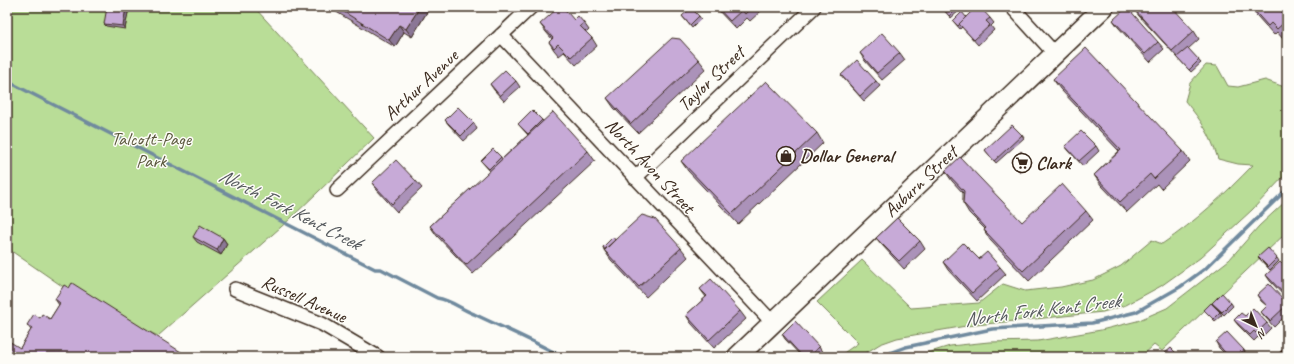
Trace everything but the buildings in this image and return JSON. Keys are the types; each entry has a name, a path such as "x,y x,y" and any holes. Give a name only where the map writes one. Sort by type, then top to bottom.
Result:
{"main road":[{"name":"Auburn Street","path":"736,357 1104,7"}],"street":[{"name":"Arthur Avenue","path":"337,190 530,7"},
{"name":"Taylor Street","path":"635,178 814,7"},
{"path":"1012,7 1055,54"},
{"name":"North Avon Street","path":"501,35 773,323"},
{"name":"Russell Avenue","path":"235,289 322,324 378,357"}],"green space":[{"name":"Talcott-Page Park","path":"7,7 254,7 374,138 290,219 158,336 78,297 7,248"},
{"path":"1206,65 1217,66 1228,86 1238,87 1265,80 1287,88 1287,173 1252,210 1200,258 1161,286 1126,305 1103,312 966,326 897,338 880,344 859,357 838,357 858,343 817,302 862,260 911,308 979,303 1003,284 1025,291 1061,287 1093,280 1121,266 1152,240 1162,244 1198,217 1221,197 1253,165 1238,164 1218,159 1205,128 1185,101 1190,83"},
{"path":"1287,200 1287,232 1162,351 1154,345 1141,357 914,357 950,346 989,342 1038,341 1101,330 1137,321 1167,308 1229,260 1259,226"}],"waterway":[{"name":"North Fork Kent Creek","path":"7,81 375,269 381,269 437,298 451,303 562,357"},
{"name":"North Fork Kent Creek","path":"879,357 906,347 992,329 1092,323 1136,312 1180,287 1206,268 1287,189"}],"place":[{"name":"Dollar General","path":"786,156"},
{"name":"Clark","path":"1022,163"}]}
